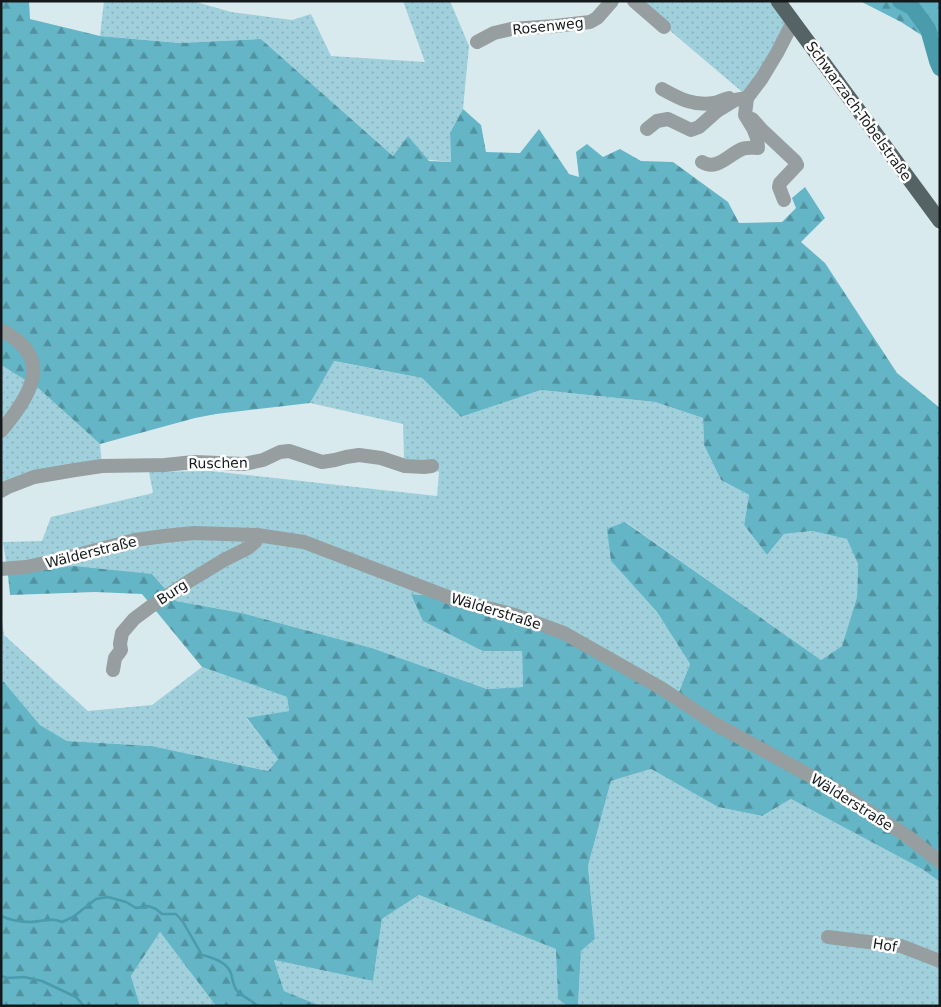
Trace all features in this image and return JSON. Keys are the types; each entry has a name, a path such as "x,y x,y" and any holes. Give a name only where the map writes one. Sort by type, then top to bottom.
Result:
{"main road":[{"name":"Schwarzach-Tobelstraße","path":"778,1 940,221"}],"street":[{"name":"Rosenweg","path":"477,42 494,33 511,29 564,26 590,22 597,18 612,1"},
{"path":"634,1 664,27"},
{"path":"647,129 657,121 668,119 691,130 699,127 717,111 743,101 762,78 778,53 793,22"},
{"path":"662,89 683,100 699,104 729,98 743,101"},
{"path":"702,162 710,166 742,149 758,148 757,138 745,115 743,101"},
{"path":"743,101 754,122 795,161 797,166 780,183 779,187 784,200"},
{"path":"1,330 17,340 25,348 33,362 33,378 30,390 16,414 1,431"},
{"name":"Ruschen","path":"1,491 34,478 102,466 165,465 194,462 244,464 263,460 280,452 289,451 322,462 359,455 381,458 405,466 432,466"},
{"name":"Wälderstraße","path":"1,568 26,567 54,562 135,540 194,533 257,535 304,542 456,600 515,615 564,633 654,684 717,725 838,791 907,836 940,862"},
{"name":"Burg","path":"113,670 115,658 121,650 122,633 134,620 150,606 191,580 248,548 255,542 257,535"},
{"name":"Hof","path":"828,937 901,946 940,962"}],"shaded area":[{"path":"104,1 193,1 231,12 292,20 311,14 331,56 425,62 403,1 450,1 469,46 463,109 450,134 451,162 393,156 261,39 180,43 100,36"},
{"path":"635,1 777,1 793,22 747,96"},
{"path":"333,361 422,378 461,417 541,390 655,402 703,418 704,445 721,480 749,495 744,525 767,555 784,534 812,531 848,539 858,564 857,597 842,646 821,660 626,522 611,561 657,612 690,664 675,702 434,596 411,594 483,651 522,651 523,687 487,689 372,648 242,613 176,601 152,574 8,575 3,542 42,541 51,517 153,493 149,472 210,471 437,496 439,472 404,458 403,424 310,403"},
{"path":"1,365 38,388 100,444 102,464 1,488"},
{"path":"1,614 4,635 88,711 152,705 202,667 287,697 289,711 247,719 278,759 268,771 152,746 67,741 40,725 4,682 1,681"},
{"path":"651,769 718,807 762,816 791,799 922,869 940,882 940,1006 578,1006 581,951 595,939 588,866 611,781"},
{"path":"419,895 557,949 558,999 567,1006 321,1006 284,991 274,960 373,981 382,919"},
{"path":"160,932 216,1006 140,1006 131,976"}],"green space":[{"path":"1,1 29,1 30,19 100,36 180,43 261,39 393,156 408,136 429,161 451,162 450,133 463,109 481,125 486,152 520,153 539,129 569,174 579,177 576,152 587,144 603,157 620,149 641,161 673,162 728,202 739,223 782,222 796,208 792,198 805,187 825,218 801,242 825,263 897,373 940,408 940,882 922,869 791,799 762,816 718,807 651,769 611,781 588,866 595,939 581,951 578,1006 567,1006 558,999 556,949 419,895 382,919 373,981 274,960 284,991 321,1006 216,1006 160,932 131,976 140,1006 1,1006 1,681 4,682 40,725 67,741 152,746 268,771 278,759 247,718 289,711 287,697 202,667 142,594 95,592 10,595 8,575 73,566 152,574 176,601 242,613 372,648 487,689 523,687 522,651 483,651 423,621 411,594 434,596 561,636 675,702 690,664 657,612 611,561 607,529 625,522 821,660 842,646 857,597 858,564 847,539 812,531 784,534 767,555 744,525 749,495 721,480 704,445 703,418 655,402 541,390 461,417 422,378 334,361 310,403 195,418 100,444 38,388 1,365"},
{"path":"860,1 940,1 940,81 926,38 901,22"}],"waterway":[{"path":"900,1 912,7 928,29 940,68"},
{"path":"1,916 22,922 50,920 62,922 73,917 96,899 108,897 126,902 136,908 148,906 162,914 176,914 183,922 202,955 225,965 231,972 234,985 240,994 258,1006"},
{"path":"1,976 7,978 24,977 42,981 76,997 84,1006"}]}
